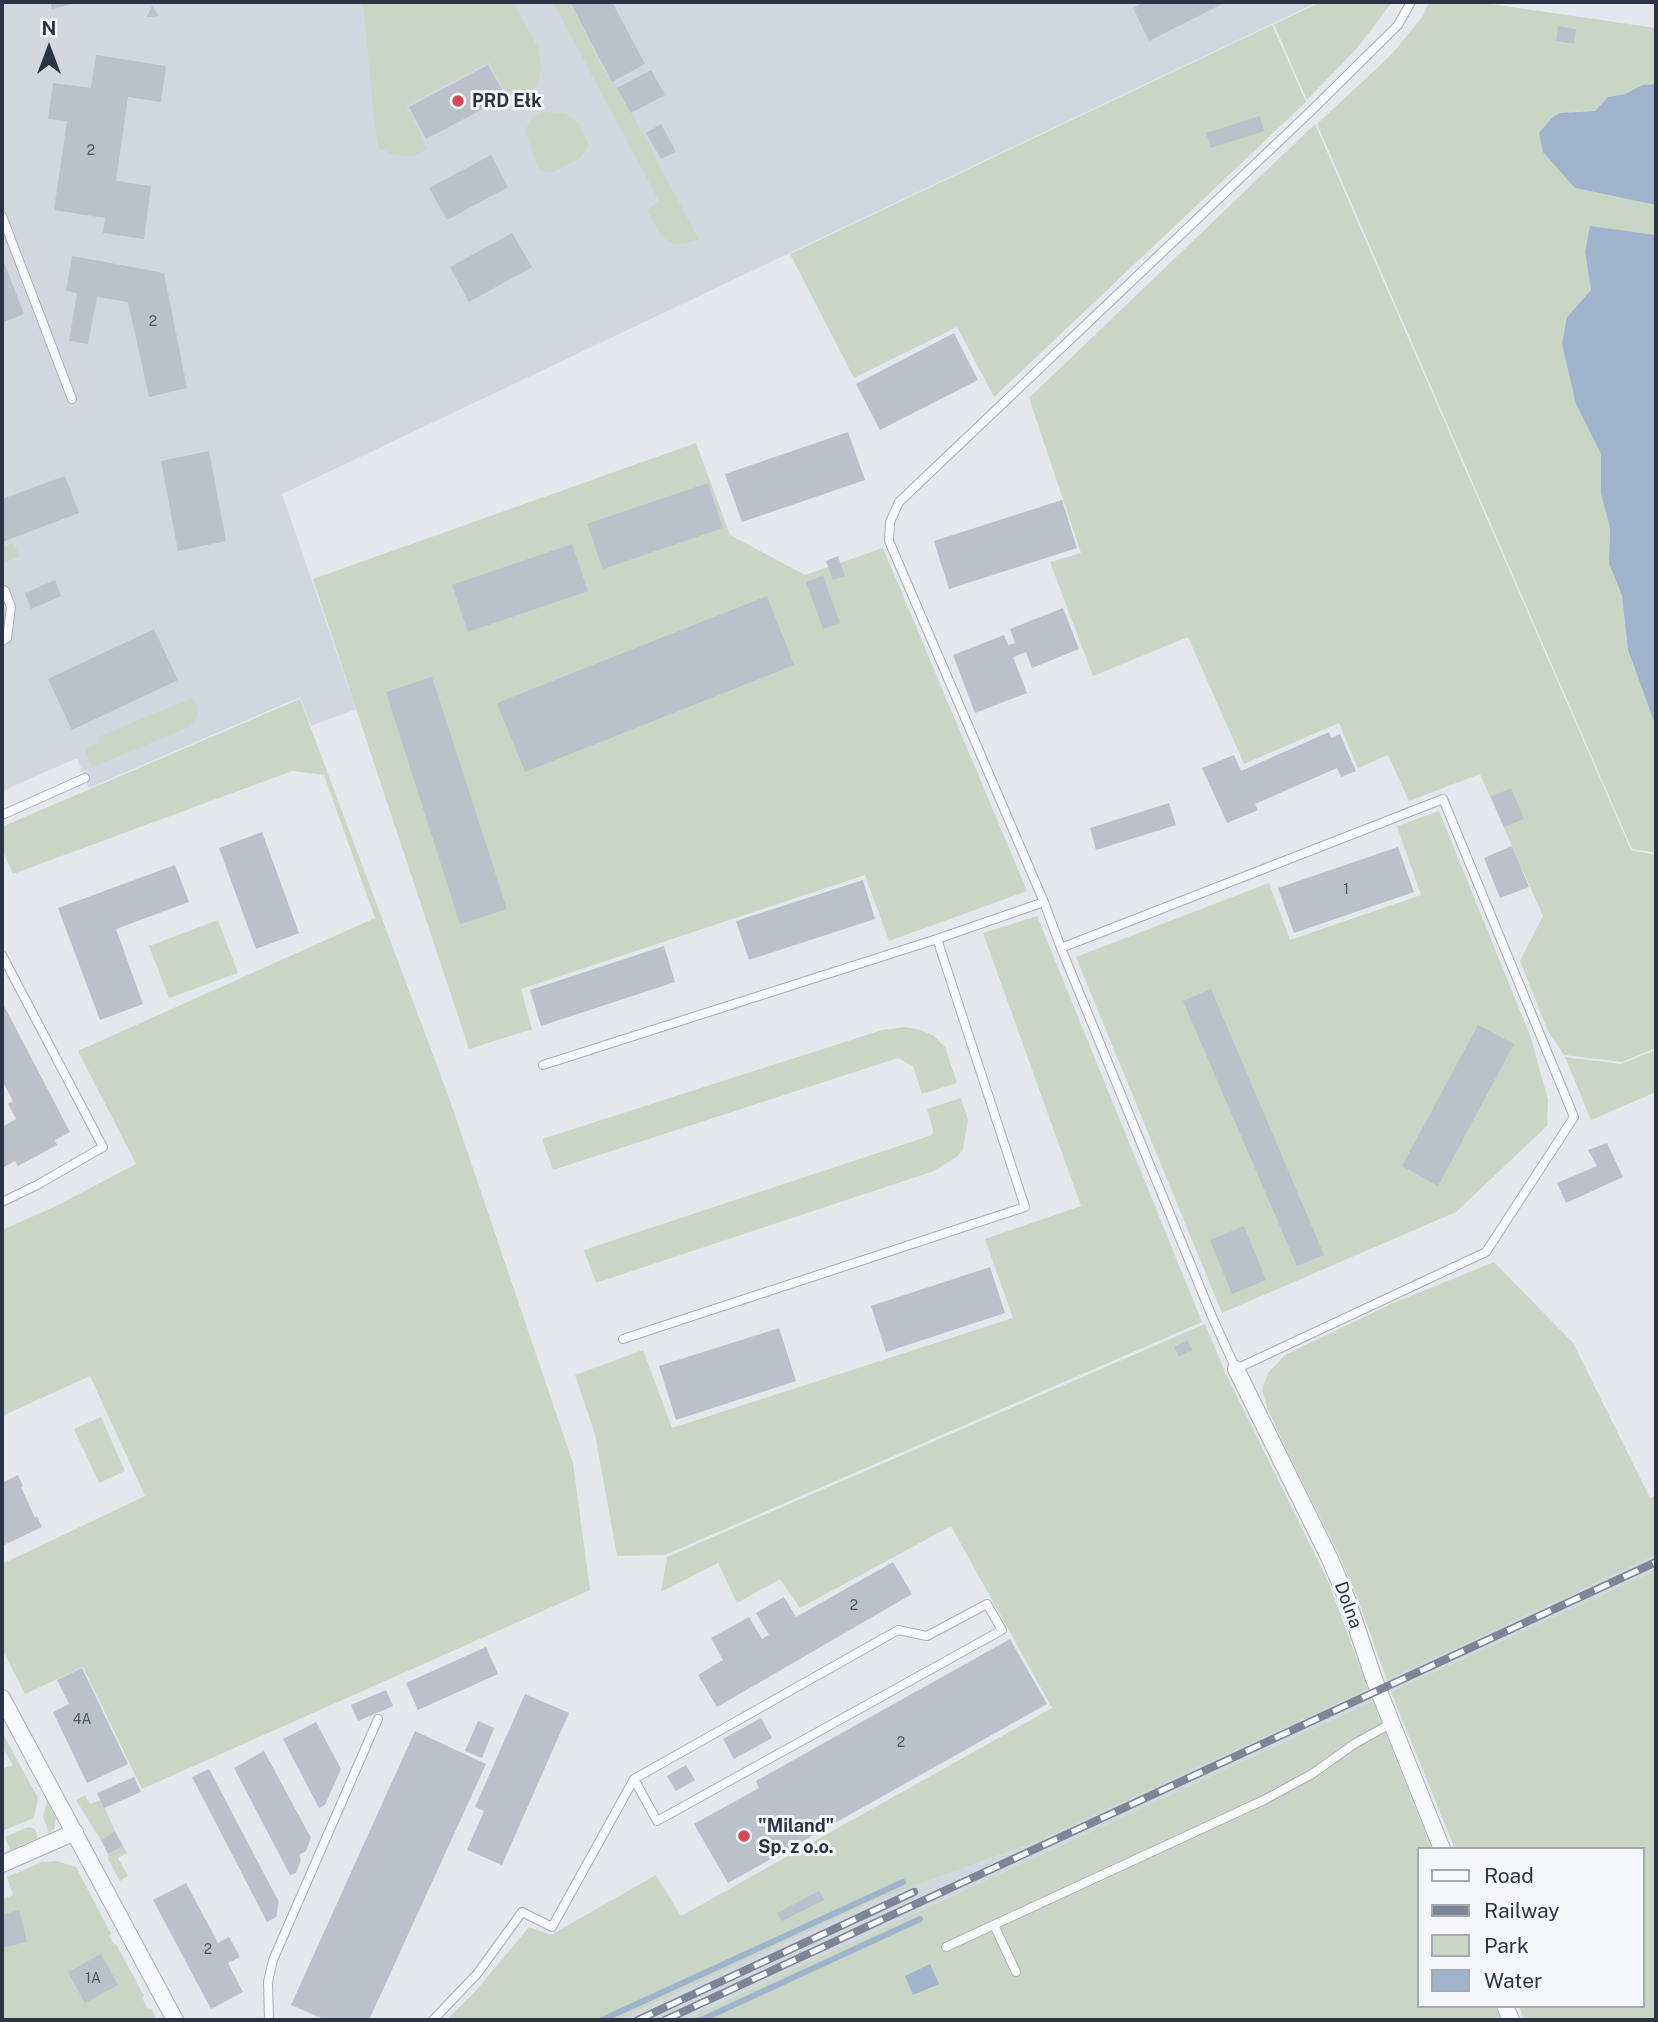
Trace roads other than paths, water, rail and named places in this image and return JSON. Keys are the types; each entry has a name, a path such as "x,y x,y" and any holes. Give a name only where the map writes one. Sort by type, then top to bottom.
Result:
{"street":[{"name":"Dolna","path":"1236,1369 1329,1557 1441,1847"},
{"path":"2,1698 175,2020"},
{"path":"2,1864 75,1832"}],"lane":[{"path":"1061,948 1443,799 1574,1117 1486,1252 1236,1369 1213,1319 1061,948 1044,902 889,541 890,522 900,502 1398,25 1410,2"},
{"path":"2,216 72,400"},
{"path":"2,589 11,607 7,638 2,641"},
{"path":"2,815 85,778"},
{"path":"543,1065 1044,902"},
{"path":"623,1339 1025,1207 937,939"},
{"path":"2,955 103,1147 2,1202"},
{"path":"433,2020 477,1974 522,1912 552,1927 634,1779 898,1630 927,1636 987,1604 1002,1630 657,1821 634,1779"},
{"path":"269,2020 268,1982 273,1960 378,1719"},
{"path":"946,1947 1264,1800 1312,1774 1354,1744 1392,1723"},
{"path":"994,1925 1016,1972"}],"water":[{"path":"1656,84 1656,205 1575,188 1543,152 1539,133 1560,113 1595,111 1608,97 1625,94 1642,85"},
{"path":"1590,226 1656,235 1656,727 1628,650 1622,596 1609,563 1610,528 1601,494 1601,454 1576,404 1562,344 1567,317 1591,290 1585,252"},
{"path":"930,1964 939,1984 913,1995 905,1976"}],"waterway":[{"path":"602,2020 903,1882"},
{"path":"701,2020 920,1919"}],"railway":[{"path":"665,2020 1656,1562"},
{"path":"638,2020 914,1892"}],"place":[{"name":"PRD Ełk","path":"458,101"},
{"name":"\"Miland\" Sp. z o.o.","path":"744,1836"}]}
